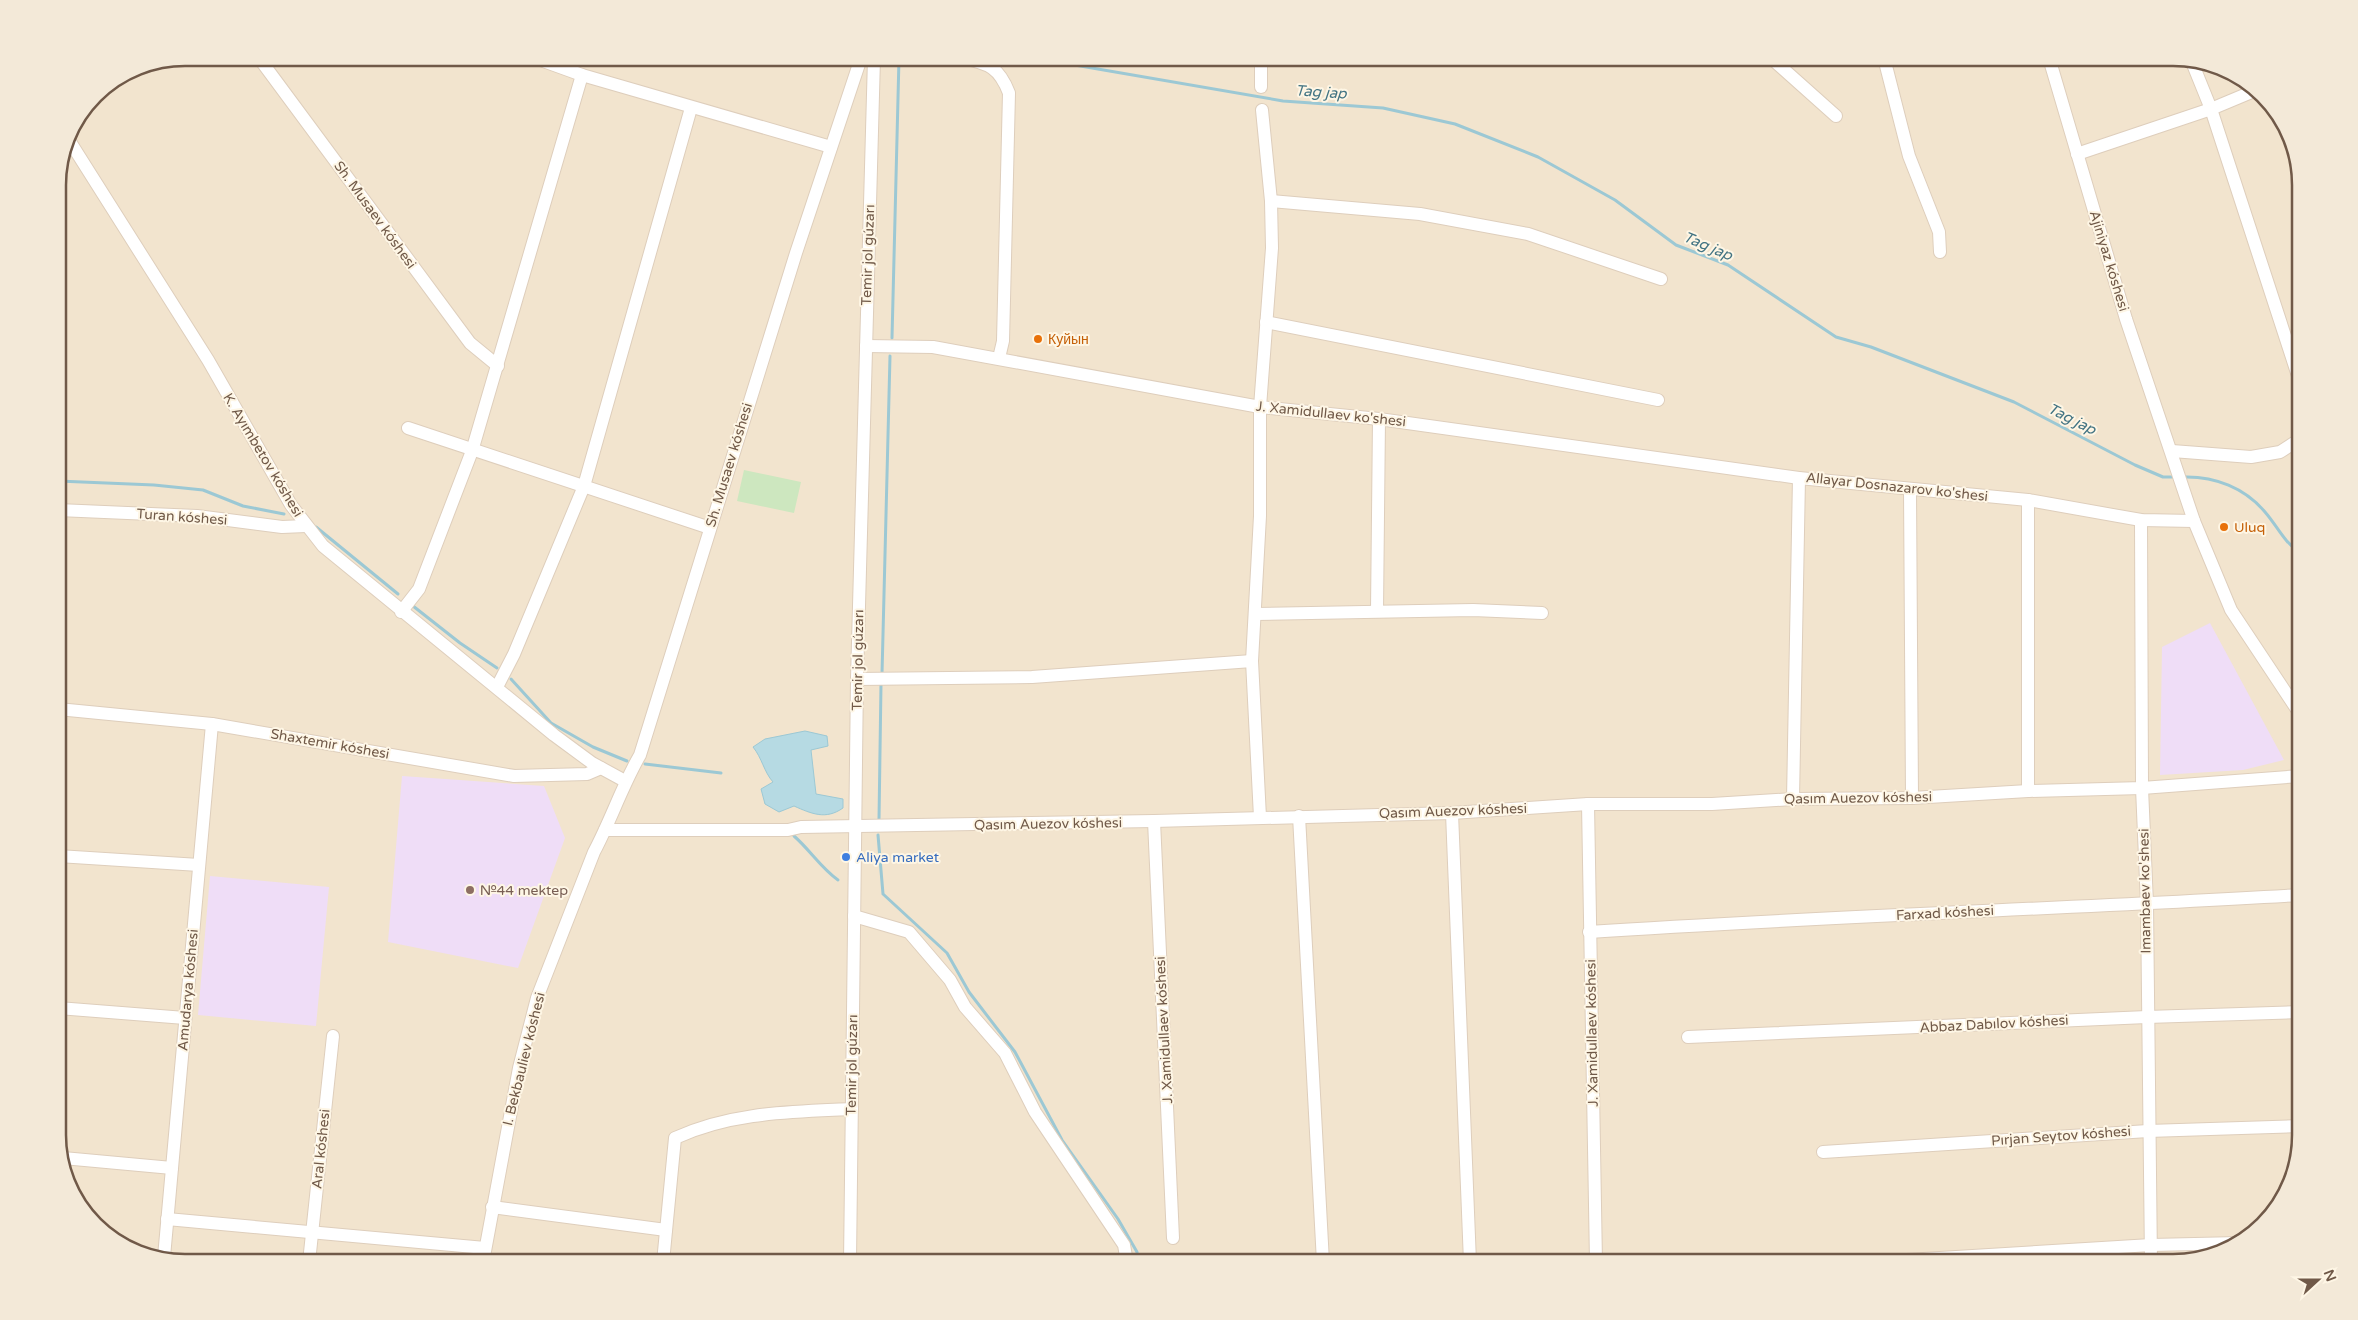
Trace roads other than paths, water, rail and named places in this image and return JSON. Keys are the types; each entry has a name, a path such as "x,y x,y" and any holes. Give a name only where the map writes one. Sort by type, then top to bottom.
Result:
{"street":[{"path":"1261,66 1261,87"},
{"path":"1780,66 1836,116"},
{"path":"1886,66 1909,156 1939,232 1940,252"},
{"name":"Ajiniyaz kóshesi","path":"2051,66 2126,319 2194,521"},
{"name":"Sh. Musaev kóshesi","path":"266,67 470,342 498,366"},
{"path":"559,67 691,108 831,147"},
{"name":"Sh. Musaev kóshesi","path":"625,781 640,755 796,252 858,67"},
{"name":"Temir jol gúzarı","path":"850,1254 857,679 874,67"},
{"path":"991,67 1003,77 1009,93 1003,341 999,358"},
{"path":"2195,68 2211,109 2291,355"},
{"path":"401,612 419,589 472,451 582,75"},
{"path":"2077,154 2211,109 2248,94"},
{"path":"497,686 514,654 584,486 691,108"},
{"path":"1260,817 1252,661 1260,516 1260,407 1272,248 1271,201 1262,110"},
{"name":"K. Ayımbetov kóshesi","path":"73,147 208,360 291,504 323,546 401,612 497,686 554,735 601,768 625,781"},
{"path":"1271,201 1420,214 1528,234 1661,279"},
{"path":"1266,322 1658,400"},
{"name":"J. Xamidullaev ko'shesi","path":"866,346 933,347 1260,407 1379,419 1798,478"},
{"path":"1377,611 1379,419"},
{"path":"408,428 472,451 710,528"},
{"path":"2173,457 2251,457 2280,452 2291,444"},
{"name":"Allayar Dosnazarov ko'shesi","path":"1793,798 1798,478 2028,500 2141,520 2194,521"},
{"path":"1910,489 1912,798"},
{"path":"2028,500 2028,791"},
{"name":"Turan kóshesi","path":"67,510 197,516 282,527 306,526"},
{"name":"Imambaev ko'shesi","path":"2141,520 2142,788 2147,904 2148,1131 2152,1254"},
{"path":"2194,521 2231,610 2292,701"},
{"path":"1255,614 1473,610 1542,613"},
{"path":"857,679 1032,677 1252,661"},
{"name":"Shaxtemir kóshesi","path":"67,710 212,724 514,776 587,774 601,768"},
{"name":"Amudarya kóshesi","path":"164,1252 212,724"},
{"name":"Qasım Auezov kóshesi","path":"606,830 788,830 801,827 1154,822 1260,817 1452,813 1588,804 1712,804 1793,798 1912,798 2028,791 2142,788 2292,777"},
{"name":"I. Bekbauliev kóshesi","path":"484,1254 518,1068 536,998 594,852 606,830 625,781"},
{"name":"J. Xamidullaev kóshesi","path":"1588,804 1596,1254"},
{"path":"1452,813 1470,1254"},
{"path":"1298,816 1320,1183 1322,1254"},
{"name":"J. Xamidullaev kóshesi","path":"1154,822 1173,1238"},
{"path":"67,857 199,865"},
{"name":"Farxad kóshesi","path":"1589,932 1738,922 2147,904 2292,895"},
{"path":"854,916 909,932 950,980 965,1007 1006,1053 1036,1112 1124,1245 1126,1254"},
{"path":"67,1009 185,1018"},
{"name":"Abbaz Dabılov kóshesi","path":"1688,1037 2292,1012"},
{"name":"Aral kóshesi","path":"310,1254 333,1036"},
{"path":"664,1254 675,1138 697,1127 748,1115 852,1109"},
{"name":"Pırjan Seytov kóshesi","path":"1823,1152 2148,1131 2292,1126"},
{"path":"69,1159 172,1168"},
{"path":"492,1207 666,1230"},
{"path":"167,1219 485,1248"},
{"path":"2004,1254 2151,1245 2221,1243"}],"water":[{"path":"805,731 827,736 828,746 811,750 816,794 843,799 843,808 837,812 825,815 794,806 779,812 765,804 761,789 773,782 753,747 765,739"}],"waterway":[{"path":"892,338 899,67"},
{"name":"Tag jap","path":"1083,67 1283,101 1383,108 1455,124 1538,157 1615,200 1676,245 1728,265 1836,337 1871,347 2014,402 2135,465 2163,477 2175,477"},
{"path":"882,674 890,356"},
{"name":"Tag jap","path":"2183,477 2218,481 2239,490 2265,512 2291,545"},
{"path":"67,481 154,485 203,490 243,506 284,514"},
{"path":"316,527 398,594"},
{"path":"413,606 460,643 497,668"},
{"path":"511,679 551,723 593,747 627,761"},
{"path":"879,820 881,684"},
{"path":"645,764 721,773"},
{"path":"878,835 883,894 947,953 969,992 1015,1052 1062,1140 1118,1219 1137,1254"},
{"path":"794,836 838,880"}],"place":[{"name":"Куйын","path":"1038,339"},
{"name":"Uluq","path":"2224,527"},
{"name":"Aliya market","path":"846,857"},
{"name":"№44 mektep","path":"470,890"}]}
